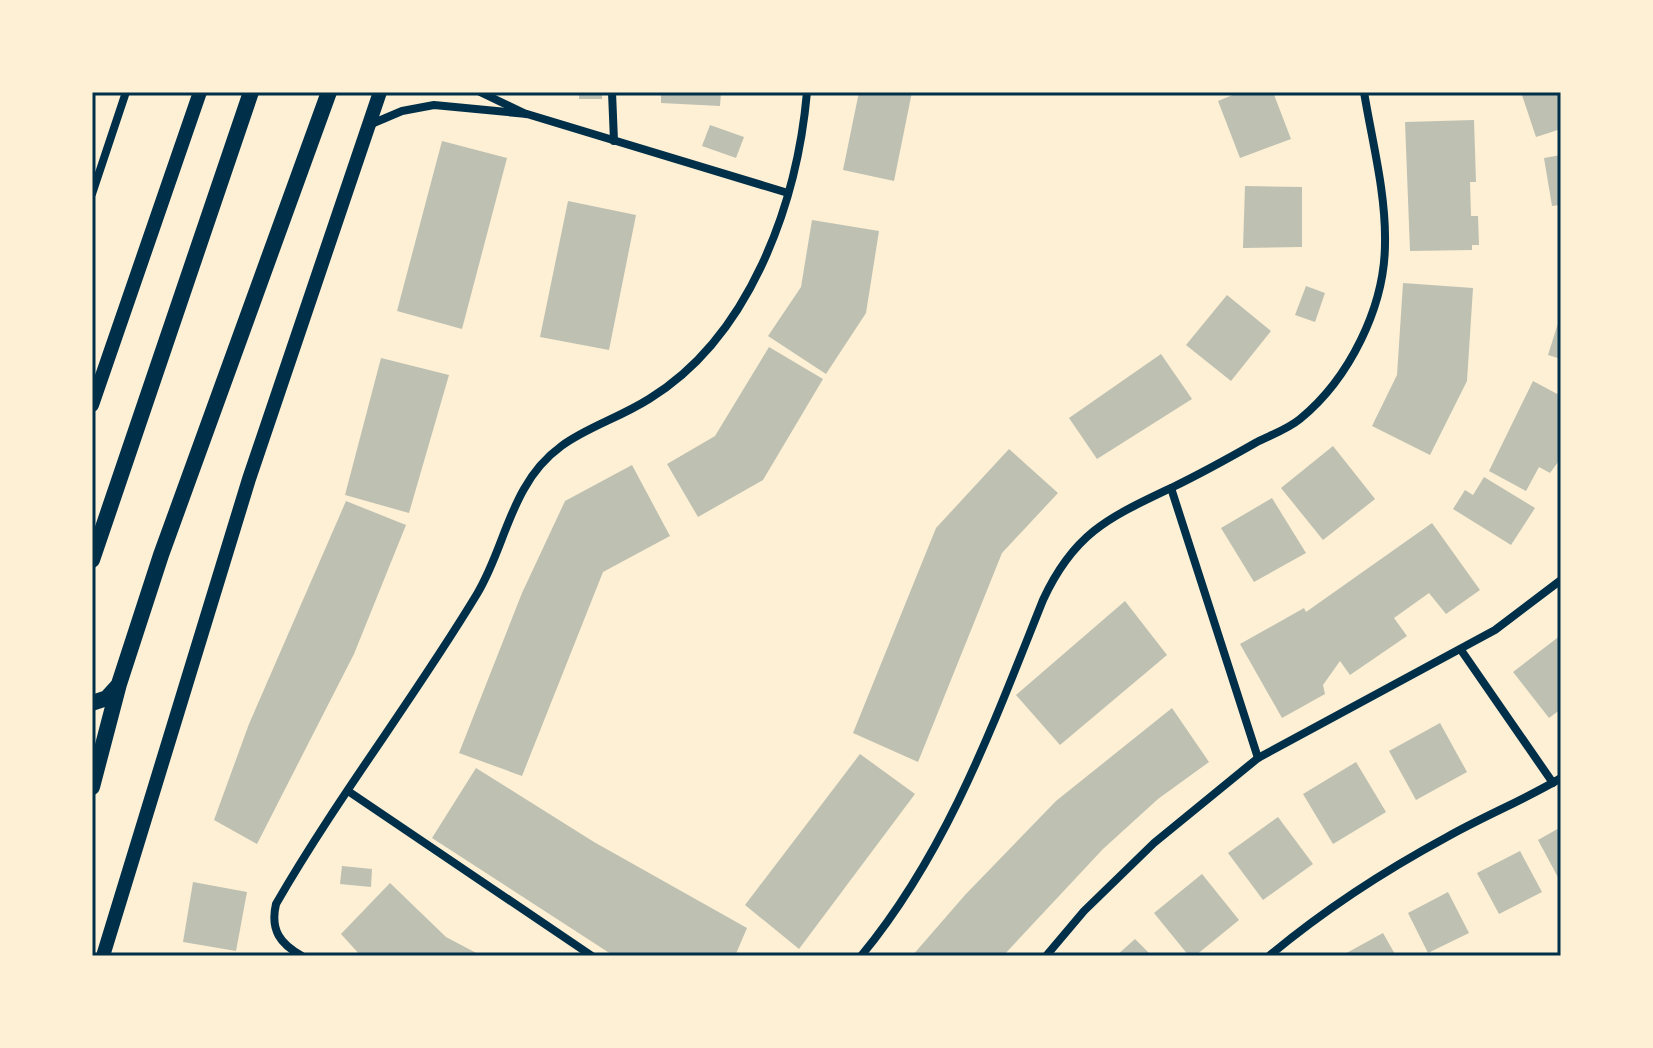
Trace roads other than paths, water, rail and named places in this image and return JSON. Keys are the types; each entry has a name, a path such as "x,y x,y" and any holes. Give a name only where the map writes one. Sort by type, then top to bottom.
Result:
{"main road":[{"path":"92,560 251,92"},
{"path":"92,787 94,764 161,555 329,92"},
{"path":"92,703 107,698 119,684"}],"street":[{"path":"92,194 126,92"},
{"path":"92,405 200,92"},
{"path":"103,956 249,479 380,92"},
{"path":"480,92 527,114 788,193"},
{"path":"612,92 614,141"},
{"path":"302,956 279,939 273,916 276,904 478,592 524,489 551,454 586,428 649,399 703,356 745,300 788,193 804,122 807,92"},
{"path":"861,956 893,917 970,782 1056,572 1073,548 1096,526 1122,510 1171,488 1299,420 1344,370 1374,310 1386,244 1364,92"},
{"path":"368,126 402,111 434,105 527,114"},
{"path":"1171,488 1258,758"},
{"path":"1046,956 1084,911 1154,843 1258,758 1376,691 1461,650 1495,630 1561,580"},
{"path":"1269,956 1323,911 1448,836 1557,781 1461,650"},
{"path":"348,791 592,956"}]}
